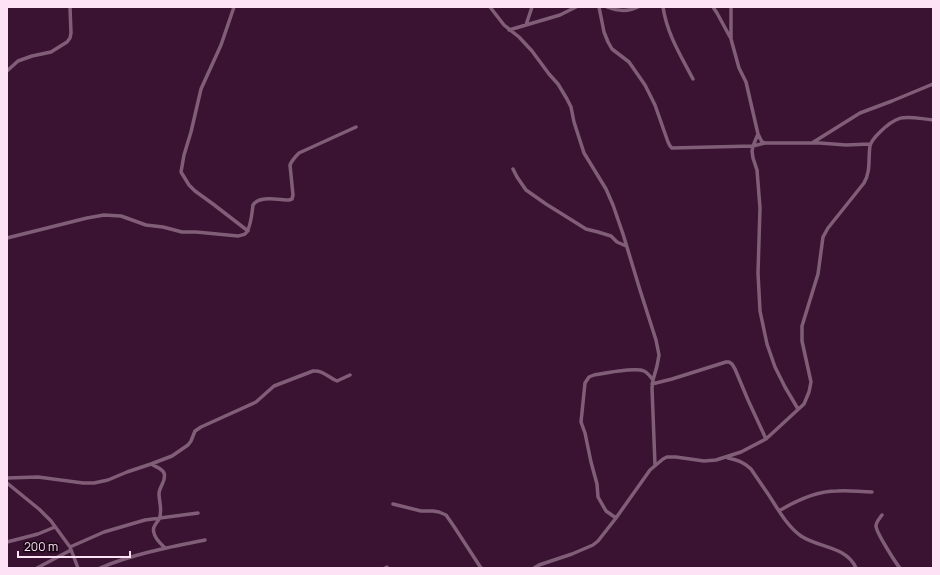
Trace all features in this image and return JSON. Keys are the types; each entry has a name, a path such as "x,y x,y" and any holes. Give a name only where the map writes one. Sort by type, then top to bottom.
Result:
{"street":[{"path":"7,71 18,61 51,52 67,42 71,33 70,7"},
{"path":"234,7 221,45 201,89 192,132 184,155 181,172 189,185 195,191 248,231"},
{"path":"490,7 510,30 532,51 548,74 558,84 571,107 584,153 606,189 612,205 656,340 659,355 658,366 652,382 655,465"},
{"path":"526,25 532,7"},
{"path":"510,30 560,15 576,7"},
{"path":"599,7 604,32 608,42 612,49 630,62 645,85 655,105 668,142 672,148 753,146 765,143 846,145 870,144"},
{"path":"607,7 617,10 638,7"},
{"path":"663,7 672,39 693,79"},
{"path":"713,7 731,39 739,68 746,82 758,134 762,142 765,143"},
{"path":"731,7 731,39"},
{"path":"811,143 860,113 933,84"},
{"path":"534,568 572,554 598,541 650,470 663,459 671,457 704,461 716,460 741,452 766,439 804,404 809,392 810,382 802,341 802,326 818,274 823,237 828,228 867,178 869,172 870,144 879,133 892,122 903,117 933,120"},
{"path":"7,238 104,215 121,216 146,225 182,232 238,236 248,231 254,202 261,199 292,199 293,195 290,165 291,161 299,153 356,126"},
{"path":"758,134 752,151 759,182 760,208 758,273 760,311 767,344 775,366 798,409"},
{"path":"513,169 526,190 546,204 586,229 611,236 626,246"},
{"path":"652,382 672,379 729,362 735,369 745,395 766,439"},
{"path":"7,478 38,477 68,482 94,483 108,480 172,456 188,445 195,431 256,402 274,386 318,370 337,381 350,375"},
{"path":"616,518 606,510 598,497 597,484 582,422 585,383 589,376 631,370 643,370 647,373 652,382"},
{"path":"726,457 741,461 751,469 779,511 801,536 841,552 853,561 856,568"},
{"path":"151,464 160,468 164,474 164,480 159,492 159,519 155,523 154,527 154,534 164,548"},
{"path":"7,483 39,510 55,526 70,549 78,568"},
{"path":"779,511 801,498 821,493 836,491 872,492"},
{"path":"393,504 439,512 446,516 481,568"},
{"path":"36,568 104,532 145,520 198,513"},
{"path":"882,515 876,524 877,531 900,568"},
{"path":"7,542 38,534 55,526"},
{"path":"100,568 164,548 205,540"}]}
